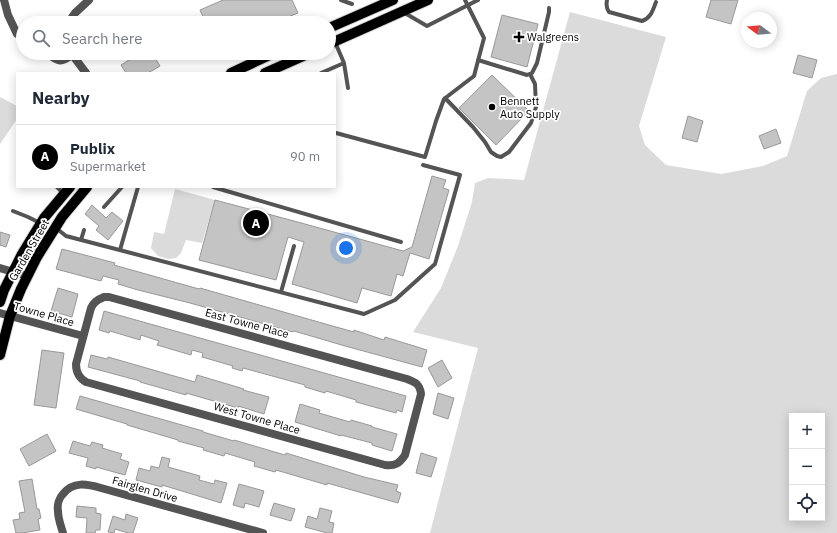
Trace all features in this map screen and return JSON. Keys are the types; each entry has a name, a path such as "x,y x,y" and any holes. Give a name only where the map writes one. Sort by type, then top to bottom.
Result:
{"main road":[{"path":"336,32 363,13 392,0"},
{"path":"336,34 403,11 428,0"},
{"path":"336,36 363,13"},
{"path":"233,72 259,60"},
{"path":"267,72 294,60"},
{"name":"Garden Street","path":"0,355 5,315 37,257 62,217 86,188"},
{"name":"Garden Street","path":"0,302 4,290 22,254 64,189"}],"street":[{"path":"4,0 8,16 16,32"},
{"path":"73,16 89,0"},
{"path":"76,60 85,72"},
{"path":"0,268 27,276"},
{"name":"East Towne Place","path":"83,336 91,308 94,303 104,297 109,297 407,379 416,382 421,388 421,394"},
{"name":"Towne Place","path":"5,315 83,336"},
{"name":"West Towne Place","path":"83,336 76,364 76,370 82,380 86,382 385,465 396,464 402,460 405,455 421,394"},
{"name":"Fairglen Drive","path":"63,533 58,512 58,504 61,495 73,485 89,484 263,533"}],"lane":[{"path":"341,0 352,4"},
{"path":"336,133 425,157 444,99 474,76 484,38 465,0"},
{"path":"403,11 427,26 478,0"},
{"path":"607,0 606,5 609,12 642,21 646,20 650,16 656,2"},
{"path":"530,74 537,64 549,8"},
{"path":"336,46 344,63 348,88"},
{"path":"478,60 530,74"},
{"path":"323,72 344,63"},
{"path":"445,98 473,127 492,152 501,157 509,152 532,123 536,101 535,84 530,74"},
{"path":"55,228 66,236 364,314 395,300 435,264 460,175 423,165"},
{"path":"104,207 121,188"},
{"path":"120,250 138,188"},
{"path":"217,188 401,242"},
{"path":"13,211 40,224"},
{"path":"81,240 84,230"},
{"path":"281,292 294,246"}],"shaded area":[{"path":"570,12 666,37 639,126 645,145 666,165 721,174 763,166 787,156 807,91 821,78 837,74 837,533 430,533 478,348 413,332 441,288 458,246 472,202 475,183 488,178 524,180"},
{"path":"0,97 16,105 16,120 0,144"},
{"path":"175,189 215,200 202,243 186,240 181,253 176,258 168,259 158,256 151,248 154,232 164,234"}],"building":[{"path":"223,0 292,0 298,13 290,16 203,16 200,10"},
{"path":"711,0 738,0 731,24 706,17"},
{"path":"502,15 538,24 527,67 491,57"},
{"path":"798,55 817,60 812,78 793,73"},
{"path":"129,60 156,60 160,66 150,72 125,72 121,65"},
{"path":"492,75 529,111 496,145 459,108"},
{"path":"688,116 703,121 697,142 682,138"},
{"path":"776,129 781,143 764,149 759,136"},
{"path":"432,176 446,180 443,188 449,190 429,259 410,253 403,276 397,274 391,296 362,288 357,303 292,284 304,242 288,237 276,280 199,260 215,200 403,251 412,247"},
{"path":"92,205 106,218 112,212 123,221 108,240 96,230 99,226 85,214"},
{"path":"0,232 10,235 6,247 0,245"},
{"path":"62,249 354,332 354,330 384,340 385,337 427,350 422,367 294,331 293,332 138,290 118,284 119,280 103,276 101,281 56,269"},
{"path":"58,288 78,294 72,317 51,311"},
{"path":"104,311 406,396 402,412 397,410 396,413 356,402 356,400 326,391 325,393 305,387 305,385 243,368 242,371 232,368 233,366 202,357 203,353 192,350 191,355 157,345 159,341 141,335 140,340 110,331 109,333 99,330"},
{"path":"42,350 64,353 56,408 34,405"},
{"path":"91,355 107,359 108,357 195,382 197,375 269,397 264,414 238,406 238,408 88,367"},
{"path":"442,360 452,378 438,387 428,368"},
{"path":"438,393 454,398 448,419 433,414"},
{"path":"80,396 234,441 285,455 286,453 364,477 398,485 396,491 401,493 398,503 327,483 327,485 276,470 275,472 254,466 255,462 225,453 224,456 203,450 204,448 76,409"},
{"path":"300,404 320,410 319,413 350,422 351,420 397,434 392,451 372,445 372,443 341,436 295,422"},
{"path":"47,434 56,451 29,466 20,449"},
{"path":"73,441 90,446 92,442 103,445 102,448 122,454 120,459 129,462 125,475 96,467 96,469 86,466 88,458 69,453"},
{"path":"421,453 437,458 431,477 416,473"},
{"path":"162,457 170,459 168,467 200,476 199,480 214,484 215,480 227,483 221,503 162,485 162,487 136,480 139,468 150,471 151,466 159,468"},
{"path":"32,479 37,509 39,509 41,518 38,519 40,530 16,533 13,520 20,519 19,513 25,512 19,481"},
{"path":"239,484 264,491 259,507 245,503 244,508 233,505"},
{"path":"274,503 295,509 291,521 270,515"},
{"path":"77,506 96,508 96,513 101,514 100,530 96,530 95,533 86,533 87,518 76,517"},
{"path":"320,508 332,511 329,522 334,523 332,533 305,527 308,516 317,519"},
{"path":"126,514 138,518 133,533 115,529 114,533 108,532 113,516 125,520"}],"place":[{"name":"Walgreens","path":"519,37"},
{"name":"Bennett Auto Supply","path":"492,107"},
{"name":"Publix","path":"256,223"}]}
